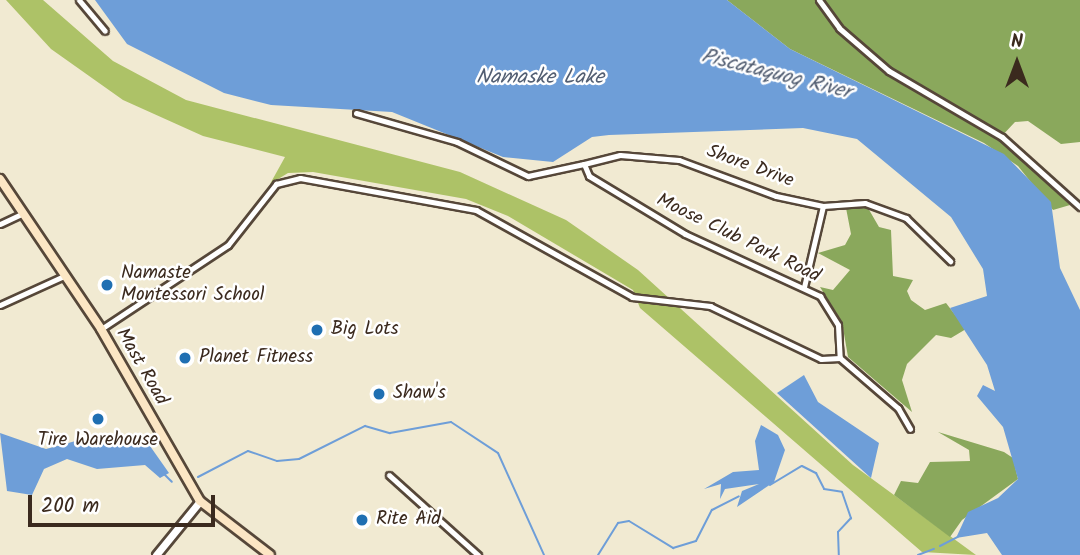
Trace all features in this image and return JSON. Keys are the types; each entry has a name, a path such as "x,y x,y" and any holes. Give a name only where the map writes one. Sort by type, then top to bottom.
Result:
{"main road":[{"name":"Mast Road","path":"0,179 101,328 200,501 270,555"}],"street":[{"path":"79,0 105,31"},
{"path":"819,0 839,28 889,71 1002,137 1080,207"},
{"path":"356,113 465,145 528,176 584,164"},
{"name":"Shore Drive","path":"584,164 620,155 679,159 763,192 823,205 859,202 900,215 950,261"},
{"name":"Moose Club Park Road","path":"584,164 589,176 685,234 804,287 835,317 840,358"},
{"path":"101,328 228,245 275,184 300,178 476,210 632,297 709,306 821,359 840,358 898,408 910,429"},
{"path":"804,287 823,205"},
{"path":"0,224 24,213"},
{"path":"0,305 66,275"},
{"path":"389,475 478,555"},
{"path":"156,555 200,501"}],"green space":[{"path":"6,0 43,0 113,61 186,100 460,172 566,220 638,270 853,465 976,555 922,552 640,308 633,290 508,216 466,199 313,172 288,173 270,184 285,157 203,136 123,100 51,49"},
{"path":"727,0 1080,0 1080,142 1061,144 1028,121 1015,122 999,139 1070,205 1053,210 1018,166 984,143 790,49"},
{"path":"852,205 868,208 879,227 891,230 893,276 913,280 907,291 911,300 925,310 946,303 966,329 951,338 936,335 907,364 902,380 912,412 848,357 842,322 820,287 833,290 850,270 818,253 845,245 851,234 846,208"},
{"path":"938,432 1004,452 1013,458 1018,479 962,520 950,537 894,495 901,481 918,483 930,462 970,461 969,450"}],"water":[{"name":"Namaske Lake","path":"95,0 727,0 790,49 1004,154 1051,202 1060,268 1080,310 1080,555 1002,555 987,533 956,538 968,512 998,498 1018,479 1003,427 977,396 983,385 995,391 987,365 950,308 987,296 983,269 951,217 857,139 803,128 609,135 592,137 553,162 503,157 392,112 271,105 224,93 127,44"},
{"path":"804,375 818,402 879,443 871,478 777,393"},
{"path":"761,425 778,435 785,450 774,482 737,507 742,491 759,484 725,489 720,499 721,484 704,489 733,472 759,470 755,441"},
{"path":"0,433 46,449 83,439 150,446 169,473 160,478 145,465 97,469 67,459 44,469 32,495 7,491"}],"waterway":[{"path":"198,477 248,451 277,461 299,459 365,426 390,433 451,422 498,453 544,555"},
{"path":"770,485 802,466 816,473 824,489 842,492 851,518 838,532 839,555"},
{"path":"164,474 172,482"},
{"path":"598,555 618,523 629,521 673,548 696,541 712,510 739,496"},
{"path":"940,546 958,537"},
{"path":"918,555 934,549"}],"place":[{"name":"Namaste Montessori School","path":"107,285"},
{"name":"Big Lots","path":"317,330"},
{"name":"Planet Fitness","path":"185,358"},
{"name":"Shaw's","path":"379,394"},
{"name":"Tire Warehouse","path":"98,419"},
{"name":"Rite Aid","path":"362,520"}],"water label":[{"name":"Piscataquog River","path":"776,75"}]}
